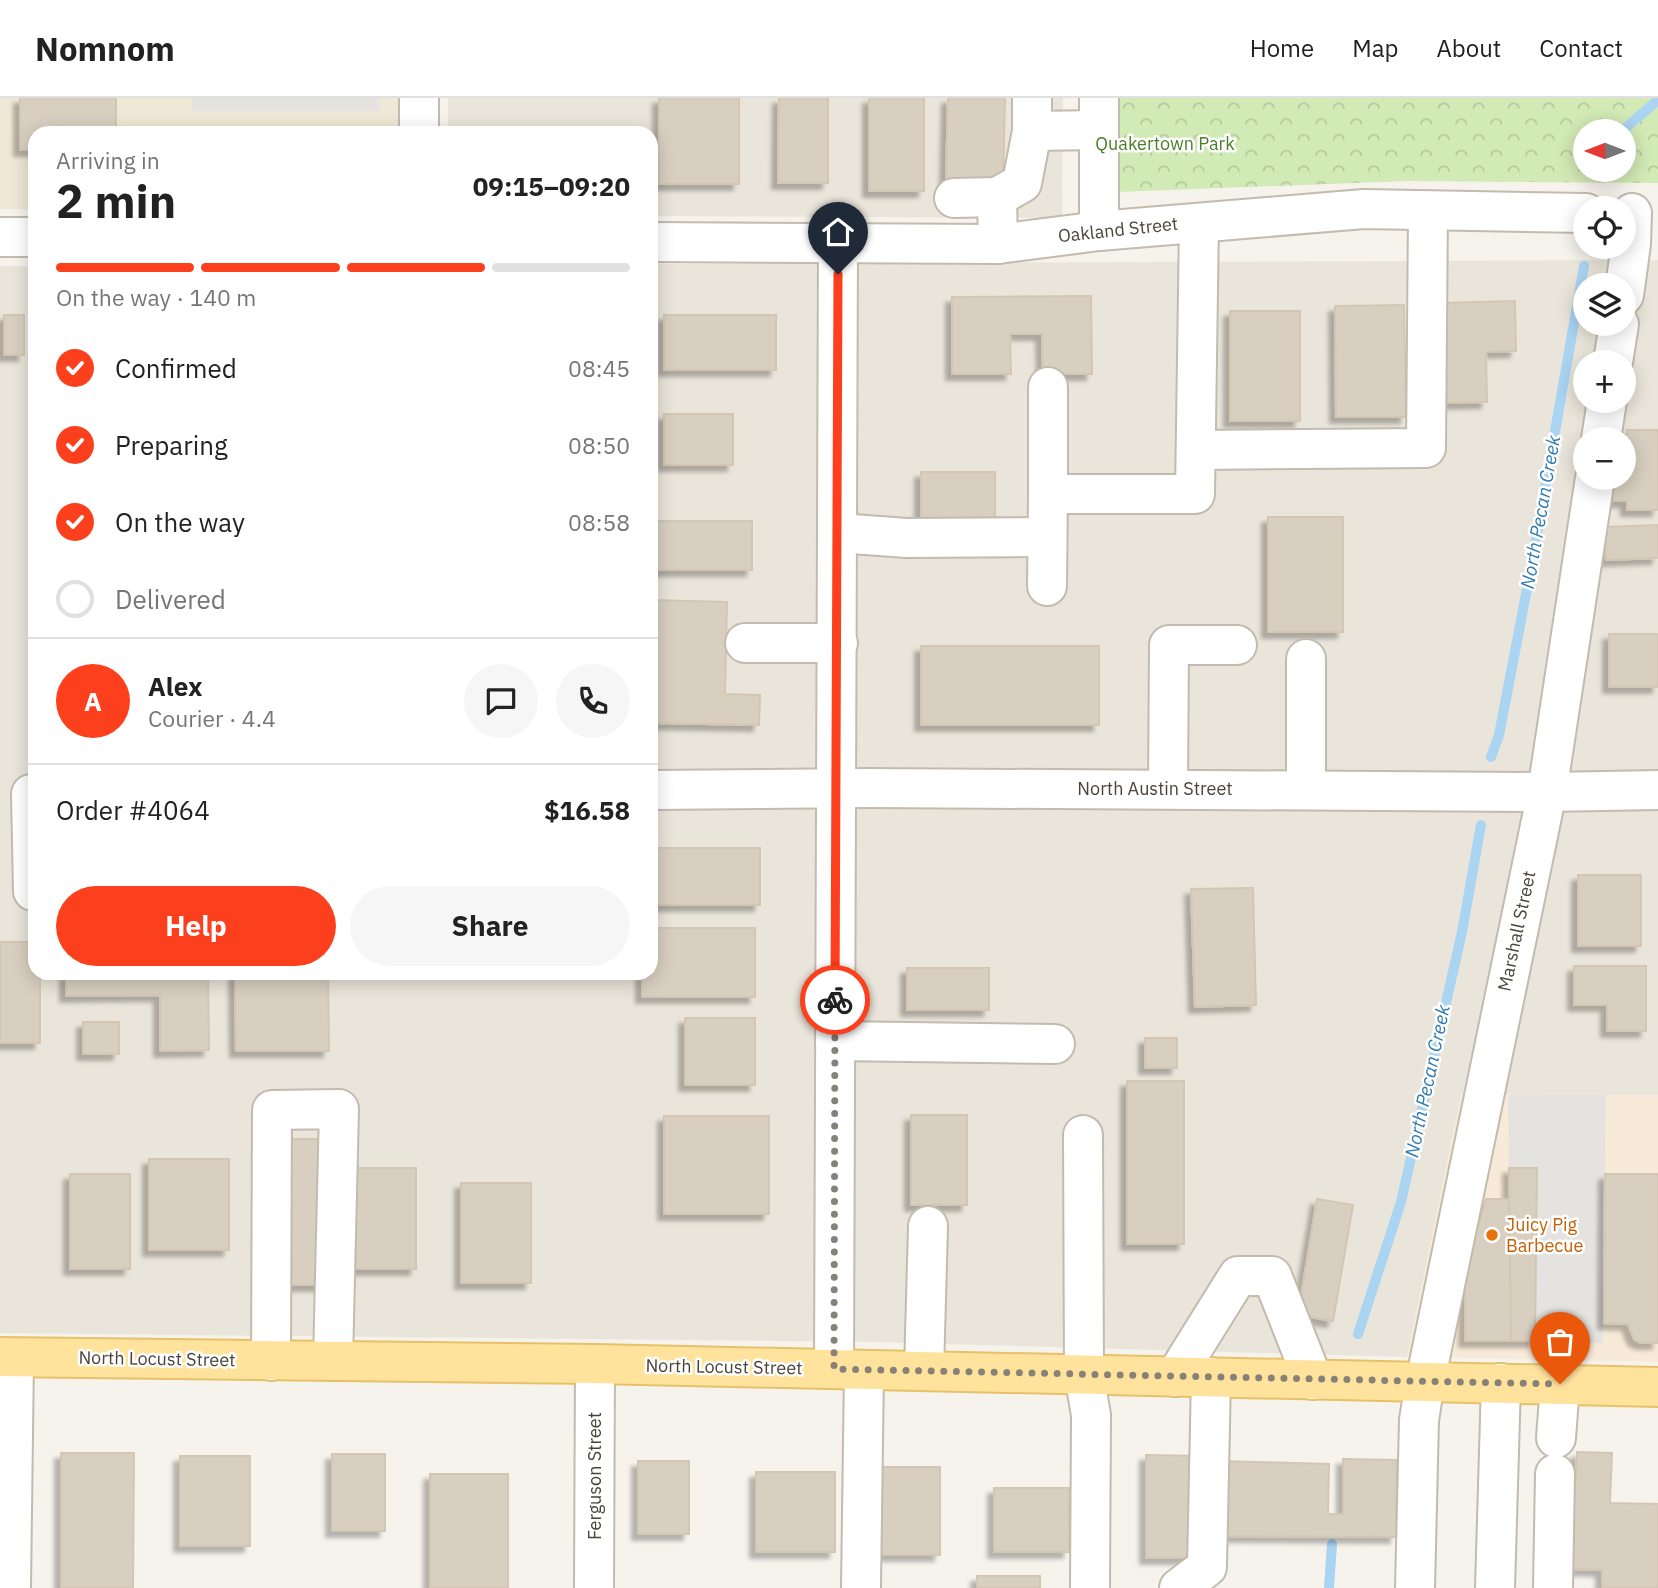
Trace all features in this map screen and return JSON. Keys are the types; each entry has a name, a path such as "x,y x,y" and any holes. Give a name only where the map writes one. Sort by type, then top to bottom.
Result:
{"main road":[{"name":"North Locust Street","path":"7,1358 595,1364 1658,1387"}],"street":[{"path":"419,98 419,126"},
{"path":"954,198 997,197 1022,183 1032,115 1099,114 1099,230"},
{"path":"997,197 998,244"},
{"name":"Oakland Street","path":"658,242 998,244 1099,230 1364,209 1573,213"},
{"path":"1196,450 1426,448 1427,211"},
{"path":"1627,273 1638,213"},
{"path":"1048,494 1195,494 1199,223"},
{"path":"0,237 28,237"},
{"path":"838,244 835,1041 861,1588"},
{"path":"1046,586 1048,387"},
{"name":"Marshall Street","path":"1415,1588 1419,1420 1425,1381 1547,792 1593,490"},
{"path":"838,533 907,538 1047,537"},
{"path":"745,643 838,643"},
{"path":"1168,789 1169,645 1237,645"},
{"path":"1306,659 1306,790"},
{"name":"North Austin Street","path":"658,790 1658,790"},
{"path":"22,794 23,891"},
{"path":"835,1041 1055,1044"},
{"path":"271,1360 272,1110 339,1109 333,1361"},
{"path":"1083,1135 1084,1375 1091,1415 1090,1588"},
{"path":"924,1371 928,1226"},
{"path":"1179,1588 1207,1567 1193,1377 1238,1276 1272,1276 1313,1380"},
{"path":"7,1358 11,1588"},
{"name":"Ferguson Street","path":"594,1588 595,1364"},
{"path":"1495,1588 1501,1383"},
{"path":"1553,1588 1560,1384"}],"shaded area":[{"path":"0,98 399,98 399,126 28,126 28,209 0,209"},
{"path":"192,98 380,98 380,111 192,111"},
{"path":"448,98 1063,98 1062,218 658,216 658,126 448,126"},
{"path":"1658,260 1658,1095 1461,1095 1407,1357 876,1342 0,1333 0,266 28,266 28,980 658,980 658,264"},
{"path":"1461,1094 1658,1095 1658,1362 1407,1357"},
{"path":"1508,1095 1606,1095 1603,1343 1535,1341 1537,1169 1509,1168"}],"green space":[{"name":"Quakertown Park","path":"1118,98 1658,98 1658,183 1407,181 1117,192"}],"building":[{"path":"20,98 116,98 116,126 28,126 28,150 20,150"},
{"path":"659,98 739,98 739,184 659,184"},
{"path":"779,98 828,98 828,183 778,183"},
{"path":"869,98 924,98 924,191 869,191"},
{"path":"948,98 1005,98 1003,183 946,182"},
{"path":"1091,296 1092,374 1043,374 1042,334 1010,334 1011,374 952,374 952,297"},
{"path":"1515,301 1516,351 1486,352 1487,402 1442,403 1440,303"},
{"path":"1404,305 1406,417 1336,417 1335,306"},
{"path":"1230,311 1300,311 1300,421 1230,421"},
{"path":"4,315 24,315 24,355 4,355"},
{"path":"664,315 776,315 776,370 664,370"},
{"path":"664,414 733,414 733,465 664,465"},
{"path":"1636,430 1658,430 1658,510 1627,510 1627,501 1612,501 1612,490 1636,490"},
{"path":"921,472 995,472 995,534 921,534"},
{"path":"1268,517 1343,517 1343,632 1268,632"},
{"path":"658,521 752,521 752,570 658,570"},
{"path":"1658,525 1658,558 1606,560 1605,527"},
{"path":"658,600 727,602 725,694 760,695 759,725 658,723"},
{"path":"1609,634 1658,634 1658,687 1609,687"},
{"path":"921,646 1099,646 1099,725 921,725"},
{"path":"658,848 760,848 760,905 658,905"},
{"path":"1578,875 1641,875 1641,946 1578,946"},
{"path":"1253,888 1256,1005 1195,1007 1191,889"},
{"path":"658,928 755,928 755,997 642,997 642,980 658,980"},
{"path":"0,942 28,942 28,980 40,980 40,1043 0,1043"},
{"path":"1574,966 1646,966 1646,1031 1607,1031 1607,1005 1574,1005"},
{"path":"907,968 989,968 989,1010 907,1010"},
{"path":"66,980 208,980 209,1050 160,1051 160,995 66,996"},
{"path":"235,980 328,980 329,1051 236,1051"},
{"path":"685,1018 755,1018 755,1085 685,1085"},
{"path":"83,1022 119,1022 119,1054 83,1054"},
{"path":"1145,1038 1177,1038 1177,1068 1145,1068"},
{"path":"1127,1081 1184,1081 1184,1244 1127,1244"},
{"path":"911,1115 967,1115 967,1205 911,1205"},
{"path":"664,1116 769,1116 769,1214 664,1214"},
{"path":"276,1139 328,1139 328,1285 276,1285"},
{"path":"149,1159 229,1159 229,1250 149,1250"},
{"path":"353,1168 416,1168 416,1269 353,1269"},
{"path":"1509,1168 1537,1168 1535,1341 1511,1341"},
{"path":"70,1174 130,1174 130,1269 70,1269"},
{"path":"1605,1174 1658,1174 1658,1343 1641,1343 1634,1339 1628,1324 1604,1323"},
{"path":"461,1183 531,1183 531,1283 461,1283"},
{"path":"1317,1199 1353,1205 1333,1321 1298,1315"},
{"name":"Juicy Pig Barbecue","path":"1486,1199 1509,1199 1511,1341 1465,1341 1465,1270"},
{"path":"1577,1452 1612,1453 1610,1503 1658,1504 1658,1588 1602,1588 1602,1570 1563,1569 1566,1478 1576,1478"},
{"path":"61,1453 134,1453 133,1588 61,1588"},
{"path":"332,1454 385,1454 385,1531 332,1531"},
{"path":"1146,1455 1200,1456 1199,1558 1146,1558"},
{"path":"180,1456 250,1456 250,1546 180,1546"},
{"path":"1343,1459 1397,1460 1396,1537 1219,1536 1220,1461 1329,1464 1328,1514 1343,1514"},
{"path":"638,1461 689,1461 689,1534 638,1534"},
{"path":"876,1467 940,1467 940,1555 876,1555"},
{"path":"756,1472 835,1472 835,1552 756,1552"},
{"path":"430,1474 508,1474 508,1588 430,1588"},
{"path":"994,1488 1069,1488 1069,1552 994,1552"},
{"path":"977,1576 1040,1576 1040,1588 977,1588"}],"waterway":[{"name":"North Pecan Creek","path":"1636,119 1658,100"},
{"name":"North Pecan Creek","path":"1491,757 1499,735 1531,568 1584,266"},
{"name":"North Pecan Creek","path":"1358,1334 1401,1202 1462,932 1481,825"},
{"name":"North Pecan Creek","path":"1329,1588 1332,1544"}],"way so far":[{"path":"835,1000 834,1369 1560,1384"}],"place":[{"name":"Juicy Pig Barbecue","path":"1492,1235"}],"route":[{"path":"835,1000 838,821 838,274"}]}
